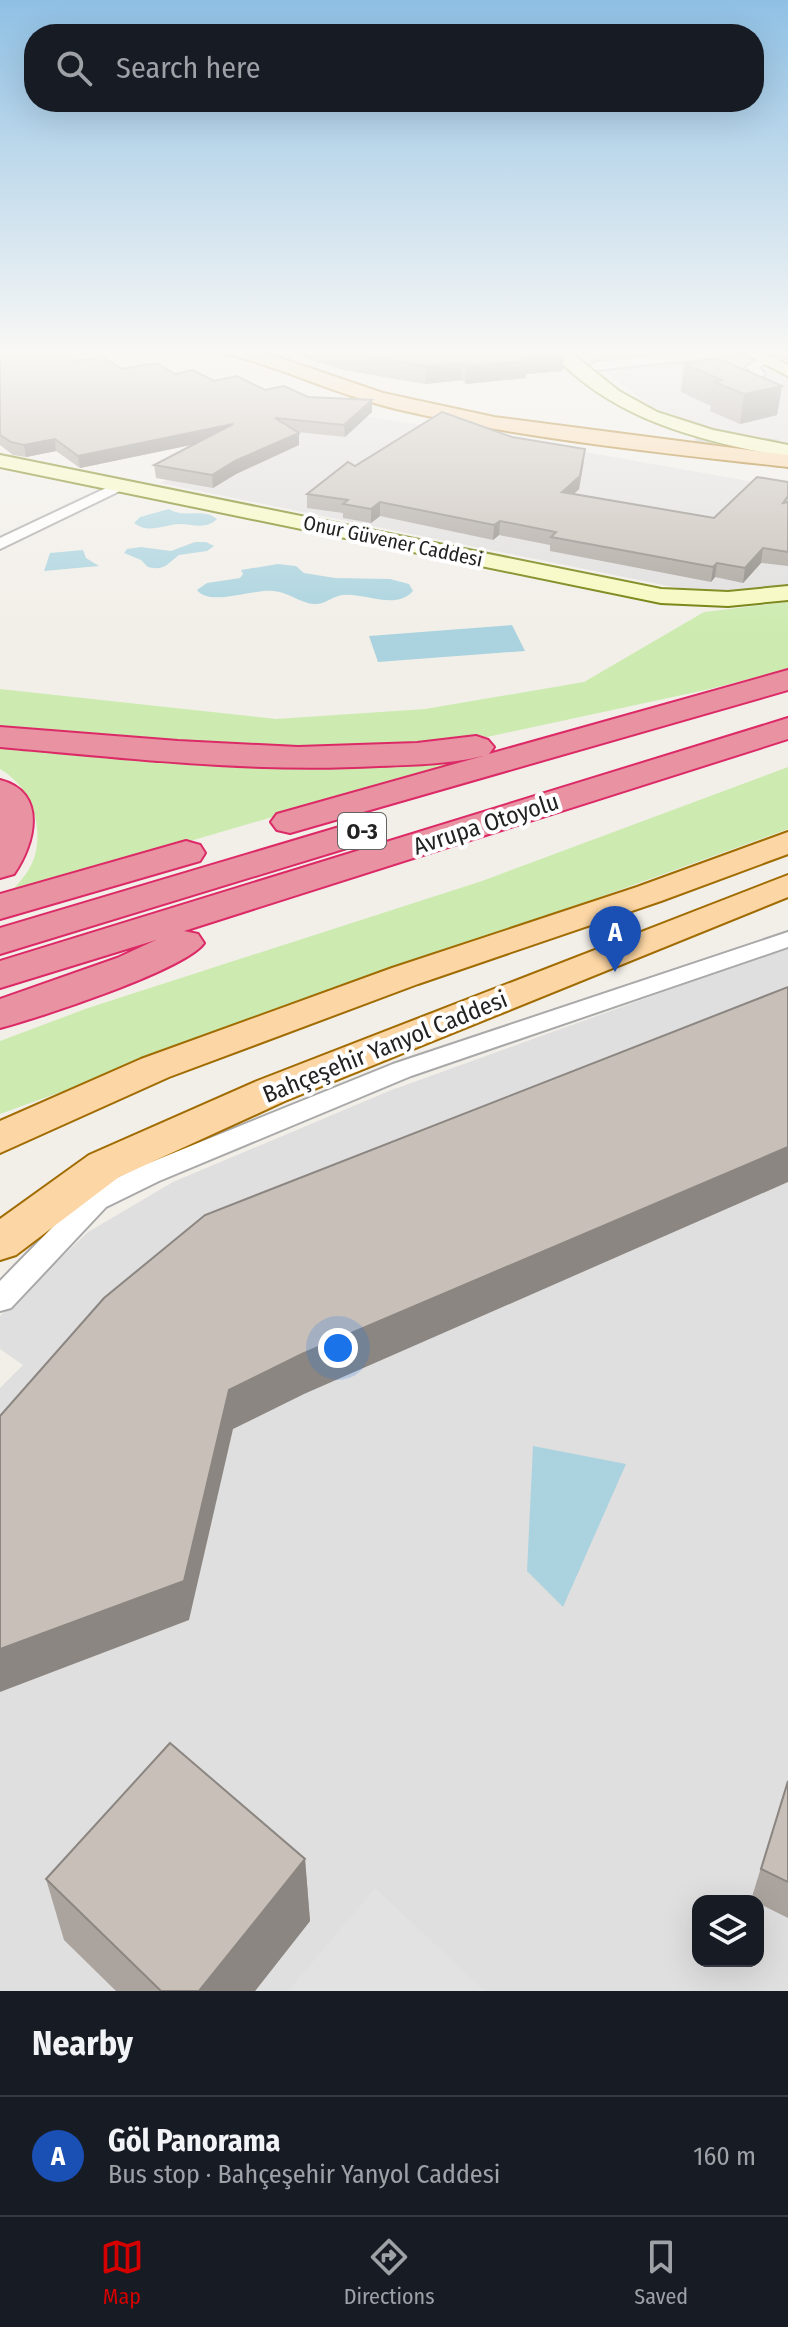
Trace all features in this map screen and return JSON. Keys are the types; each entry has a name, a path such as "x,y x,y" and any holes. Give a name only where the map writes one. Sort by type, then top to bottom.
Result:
{"highway":[{"path":"0,907 788,680"},
{"name":"Avrupa Otoyolu","path":"0,941 788,701"},
{"path":"0,737 250,756 402,754 519,741 694,706"},
{"name":"Avrupa Otoyolu","path":"0,975 788,728"},
{"path":"0,1004 523,828 574,805 598,788"},
{"path":"0,791 7,798 15,823 9,856 0,866"},
{"path":"0,1014 132,967 183,943"}],"main road":[{"path":"640,443 788,461"},
{"path":"0,1138 155,1068 405,976 649,894 788,842"},
{"path":"649,894 788,853"},
{"name":"Bahçeşehir Yanyol Caddesi","path":"0,1243 104,1166 271,1091 788,885"},
{"path":"569,974 788,908"}],"street":[{"path":"748,443 788,451"},
{"name":"Onur Güvener Caddesi","path":"0,461 661,596 728,599 788,593"},
{"path":"0,544 121,485"},
{"path":"0,1300 96,1200 149,1174 402,1070 788,939"}],"shaded area":[{"path":"247,443 535,443 776,486 788,491 788,587 713,595 160,483"},
{"path":"788,947 788,1991 0,1991 0,1388 23,1365 0,1349 0,1316 88,1232 173,1182 389,1091"},
{"path":"375,1888 485,1991 288,1991"}],"green space":[{"path":"788,602 788,669 487,737 385,746 294,747 90,738 0,727 0,689 276,719 425,709 584,682 704,612"},
{"path":"0,748 95,752 488,754 9,894 32,863 37,827 26,794 0,769"},
{"path":"788,767 788,829 0,1114 0,1041 88,1008 482,881"}],"water":[{"path":"169,509 206,514 217,519 204,525 150,528 134,523 140,517"},
{"path":"195,542 214,546 207,551 179,555 158,568 148,567 141,560 124,553 127,549 141,547 171,551"},
{"path":"83,550 86,558 99,566 44,571 50,553"},
{"path":"278,564 296,566 304,573 335,578 390,579 409,584 413,591 398,600 342,595 314,604 273,591 211,597 197,590 207,583 240,578 243,574 241,570"},
{"path":"512,625 525,651 378,662 369,636"},
{"path":"533,1446 626,1464 563,1607 527,1571"}],"building":[{"path":"60,443 141,443 78,456"},
{"path":"197,443 276,443 212,475 154,465"},
{"path":"392,443 548,443 585,449 580,476 562,492 714,518 757,477 788,482 788,496 783,503 788,502 788,552 763,548 745,568 717,563 713,567 551,537 556,532 500,521 494,525 380,502 371,509 343,504 348,500 307,494 348,462 355,466"},
{"path":"788,987 788,1147 302,1354 229,1390 184,1581 0,1649 0,1416 104,1298 205,1215"},
{"path":"170,1743 305,1859 199,1991 161,1991 46,1879"},
{"path":"788,1781 788,1882 761,1869"}],"tunnel":[{"path":"704,443 788,451"}],"place":[{"name":"Göl Panorama","path":"615,972"}]}
